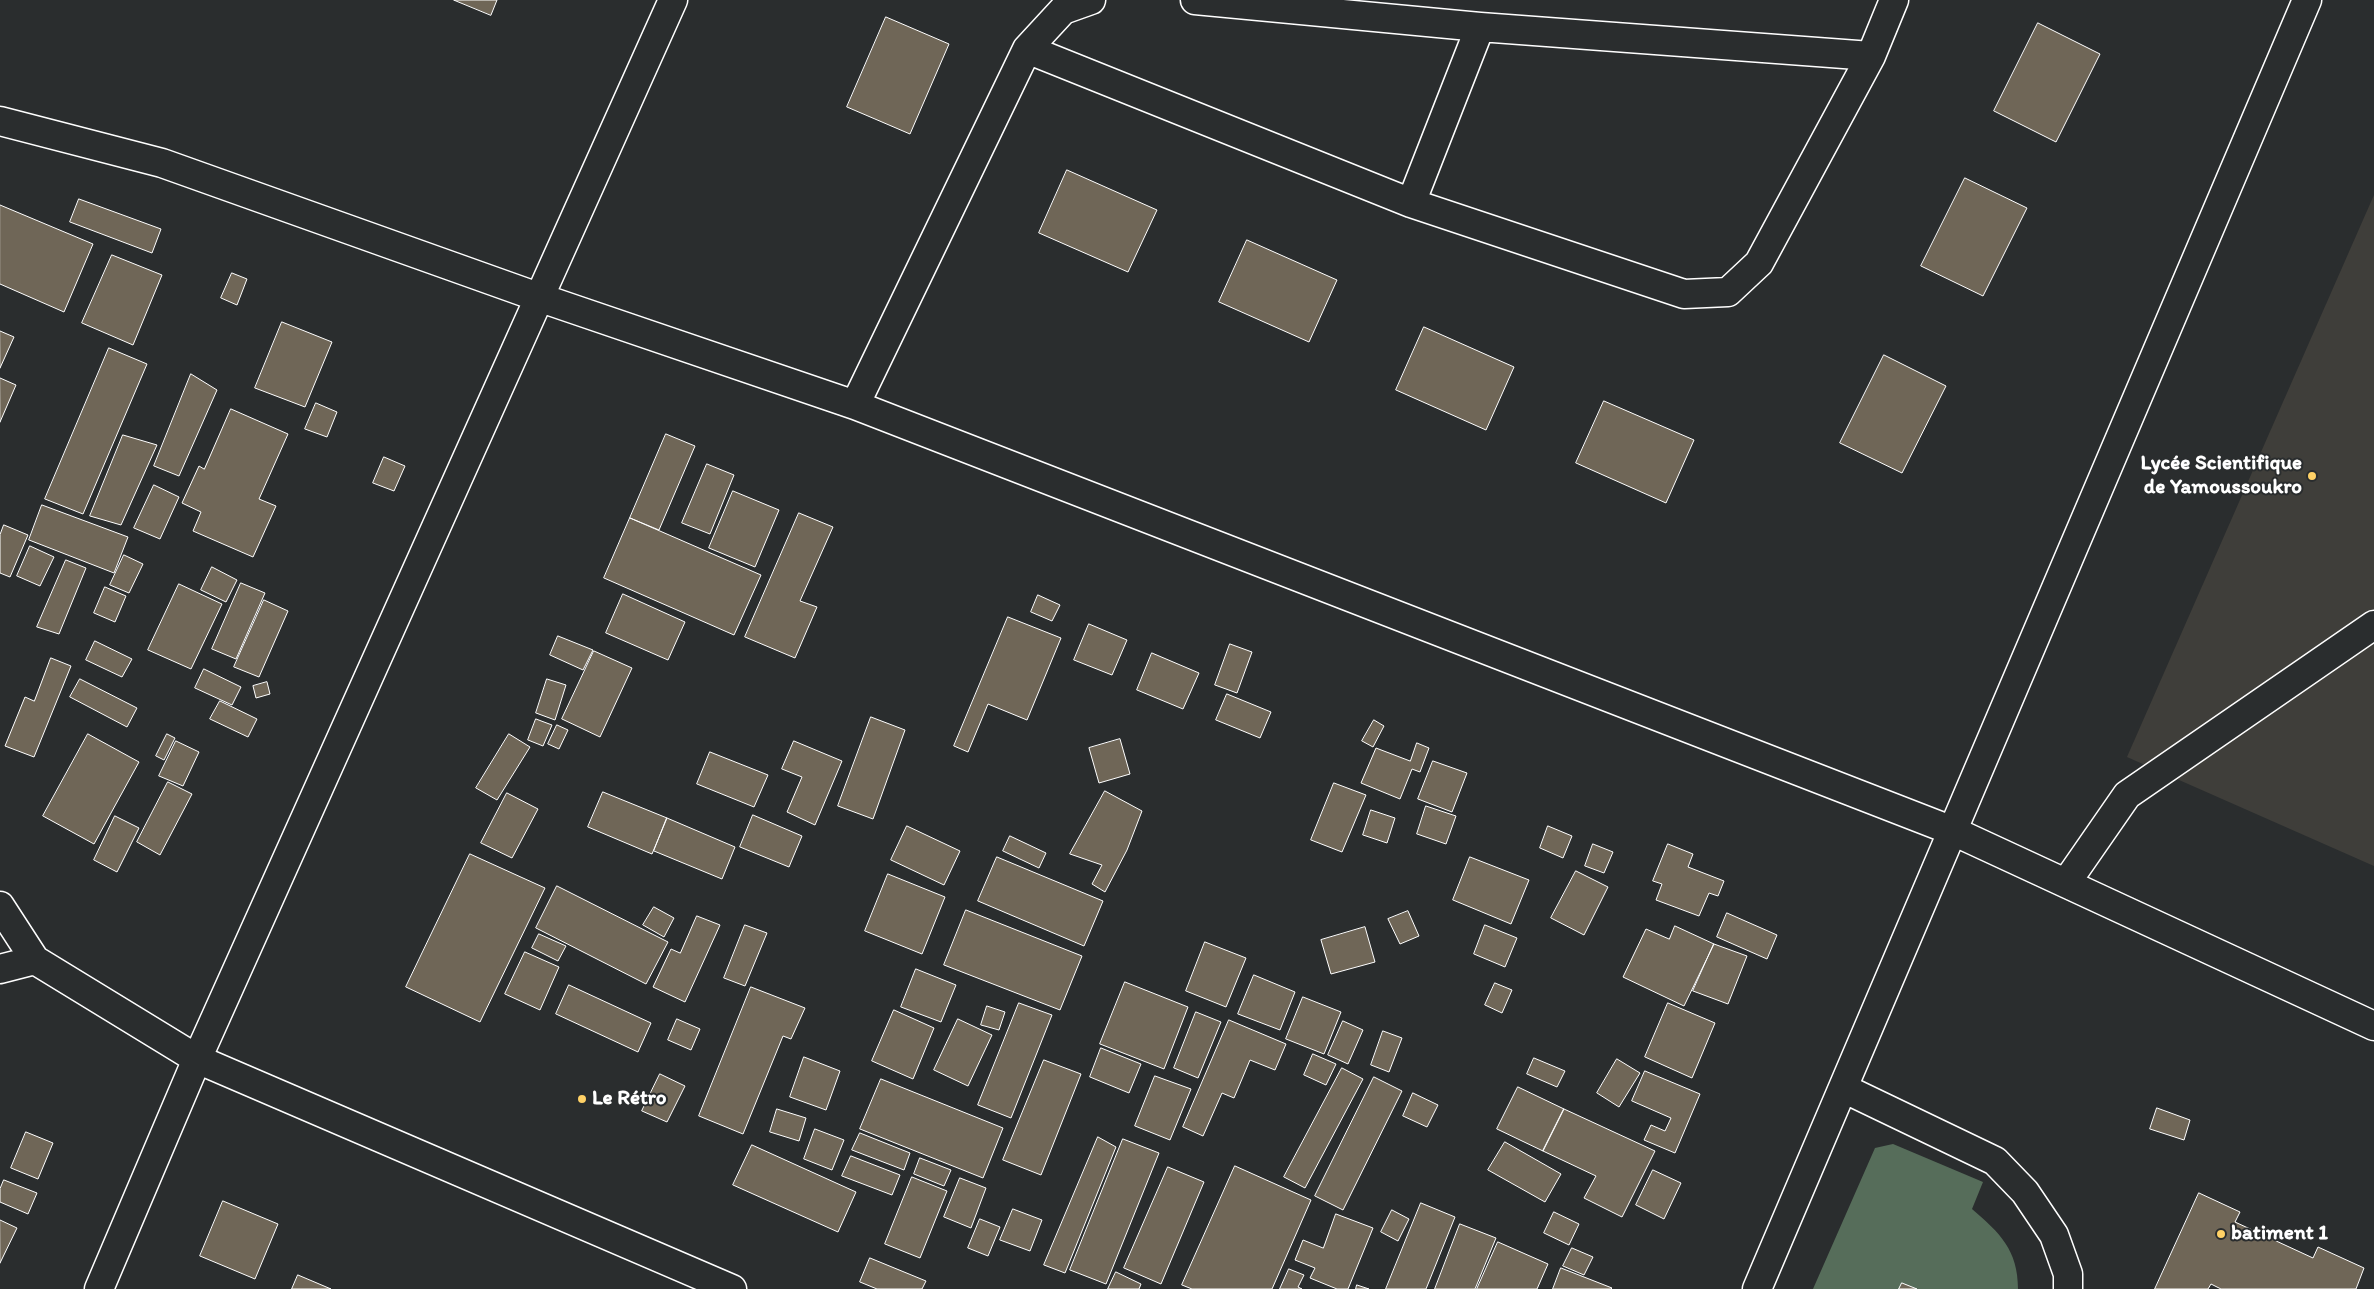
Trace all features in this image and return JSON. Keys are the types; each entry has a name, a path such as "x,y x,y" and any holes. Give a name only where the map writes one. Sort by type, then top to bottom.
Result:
{"street":[{"path":"99,1289 197,1058 672,0"},
{"path":"854,405 1027,49 1063,10 1091,0"},
{"path":"1196,0 1480,27 1871,56"},
{"path":"1027,49 1410,203 1684,294 1728,292 1759,263 1871,56 1894,0"},
{"path":"1757,1289 2307,0"},
{"path":"1410,203 1480,27"},
{"path":"0,121 162,163 538,297 854,405 1953,831 2374,1026"},
{"path":"2066,883 2127,795 2374,625"},
{"path":"0,906 34,960 197,1058 732,1289"},
{"path":"0,969 34,960"},
{"path":"1843,1088 1995,1161 2025,1192 2054,1235 2068,1274 2068,1289"}],"shaded area":[{"name":"Lycée Scientifique de Yamoussoukro","path":"2374,195 2374,866 2127,757"}],"green space":[{"path":"1893,1144 1983,1182 1972,1209 2006,1243 2015,1263 2018,1289 1813,1289 1875,1148"}],"building":[{"path":"454,0 497,0 491,15"},
{"path":"886,17 949,44 910,134 847,107"},
{"path":"2038,23 2100,54 2056,142 1994,111"},
{"path":"1067,170 1157,210 1128,272 1039,233"},
{"path":"1965,178 2027,208 1983,296 1921,266"},
{"path":"79,199 161,229 152,253 70,222"},
{"path":"0,205 93,244 64,312 0,284"},
{"path":"1247,240 1337,280 1309,342 1219,302"},
{"path":"112,255 162,275 133,345 82,323"},
{"path":"232,273 247,279 237,305 221,298"},
{"path":"282,322 332,342 305,407 255,388"},
{"path":"1424,327 1514,367 1486,430 1396,390"},
{"path":"0,331 14,337 0,368"},
{"path":"109,348 147,364 83,514 45,499"},
{"path":"1884,355 1946,386 1902,473 1840,443"},
{"path":"191,374 217,390 179,476 154,466"},
{"path":"0,378 16,385 0,422"},
{"path":"1604,401 1694,440 1666,503 1576,463"},
{"path":"316,403 337,412 327,437 305,429"},
{"path":"231,409 288,434 259,499 276,506 253,557 193,531 201,512 182,503 199,466 204,469"},
{"path":"666,434 695,446 659,530 630,518"},
{"path":"123,435 157,445 121,525 90,516"},
{"path":"384,457 405,466 394,491 373,483"},
{"path":"707,464 734,475 710,534 682,523"},
{"path":"154,485 179,497 160,539 134,528"},
{"path":"733,491 779,510 755,567 709,548"},
{"path":"42,505 128,537 114,573 29,540"},
{"path":"799,513 833,527 800,601 817,607 795,658 745,637"},
{"path":"630,518 761,575 734,635 604,578"},
{"path":"4,525 28,535 10,577 0,573 0,535"},
{"path":"30,546 54,557 40,586 17,576"},
{"path":"124,555 143,564 129,593 110,585"},
{"path":"66,560 86,568 59,634 37,627"},
{"path":"212,567 237,580 226,602 201,590"},
{"path":"241,583 265,593 236,659 212,649"},
{"path":"179,584 222,604 191,669 148,650"},
{"path":"105,587 126,596 115,622 94,613"},
{"path":"623,594 685,622 668,660 606,633"},
{"path":"1038,595 1060,605 1052,621 1031,612"},
{"path":"264,600 288,611 259,677 234,667"},
{"path":"1008,617 1061,638 1027,720 988,704 968,752 954,746"},
{"path":"1089,624 1127,640 1112,675 1074,660"},
{"path":"558,636 593,650 583,670 550,655"},
{"path":"95,641 132,659 122,677 86,660"},
{"path":"1230,644 1252,652 1237,693 1215,685"},
{"path":"594,651 632,668 600,737 562,719"},
{"path":"1152,653 1199,673 1183,709 1137,690"},
{"path":"51,658 71,666 34,757 5,746 25,697 34,701"},
{"path":"204,669 241,687 232,705 195,688"},
{"path":"80,679 137,708 127,727 70,697"},
{"path":"547,679 566,685 555,720 536,713"},
{"path":"267,682 270,694 256,698 253,686"},
{"path":"1227,694 1271,712 1260,738 1216,720"},
{"path":"220,701 257,719 248,737 210,719"},
{"path":"871,717 905,730 873,819 838,806"},
{"path":"536,719 552,725 543,746 528,740"},
{"path":"1374,720 1384,726 1373,747 1362,741"},
{"path":"557,725 568,730 559,749 548,744"},
{"path":"88,734 139,762 94,844 43,816"},
{"path":"167,734 175,738 164,760 156,756"},
{"path":"509,734 530,747 497,800 476,788"},
{"path":"1120,739 1130,774 1099,783 1089,748"},
{"path":"176,741 199,752 183,786 159,776"},
{"path":"794,741 842,761 815,825 787,812 802,777 782,769"},
{"path":"1417,743 1429,748 1420,772 1412,769 1400,799 1361,783 1376,748 1410,761"},
{"path":"710,752 768,775 754,807 697,784"},
{"path":"1433,761 1467,773 1452,812 1418,799"},
{"path":"168,782 192,794 160,855 137,842"},
{"path":"1334,783 1366,795 1342,852 1311,840"},
{"path":"1105,791 1142,811 1127,850 1105,892 1092,884 1102,865 1070,854"},
{"path":"603,792 667,818 652,854 588,827"},
{"path":"507,793 538,809 512,858 481,843"},
{"path":"1426,806 1456,816 1446,844 1417,834"},
{"path":"1371,810 1395,818 1387,843 1363,835"},
{"path":"753,815 802,836 789,867 740,847"},
{"path":"115,816 139,828 117,872 94,860"},
{"path":"667,818 735,847 722,879 654,851"},
{"path":"907,826 960,851 944,885 891,860"},
{"path":"1548,826 1572,836 1563,858 1540,848"},
{"path":"1010,836 1046,853 1039,868 1003,851"},
{"path":"1593,844 1613,852 1604,873 1585,866"},
{"path":"1668,844 1693,854 1688,867 1724,881 1718,896 1709,893 1699,916 1656,900 1662,884 1653,881"},
{"path":"470,854 545,888 480,1022 406,987"},
{"path":"997,857 1103,901 1084,946 978,901"},
{"path":"1470,857 1529,880 1511,924 1453,900"},
{"path":"1576,871 1608,887 1584,935 1551,918"},
{"path":"888,874 945,897 922,954 865,931"},
{"path":"557,886 668,942 646,984 536,928"},
{"path":"654,907 674,918 664,937 643,925"},
{"path":"966,910 1082,956 1060,1010 944,965"},
{"path":"1408,911 1419,936 1400,944 1388,919"},
{"path":"1727,913 1777,935 1767,959 1717,937"},
{"path":"697,916 720,925 685,1002 653,987 671,949 680,953"},
{"path":"745,925 767,933 745,986 724,978"},
{"path":"1485,925 1517,938 1505,967 1474,954"},
{"path":"1675,926 1714,944 1684,1006 1623,977 1646,929 1669,939"},
{"path":"1365,927 1375,962 1331,974 1321,940"},
{"path":"539,934 566,946 558,961 532,948"},
{"path":"1205,942 1246,958 1226,1007 1186,991"},
{"path":"1714,944 1747,956 1728,1004 1693,991"},
{"path":"525,952 559,967 540,1010 505,994"},
{"path":"916,969 956,985 941,1022 901,1007"},
{"path":"1254,975 1295,992 1280,1030 1238,1014"},
{"path":"1125,982 1188,1007 1164,1069 1100,1044"},
{"path":"1495,983 1512,990 1502,1013 1485,1005"},
{"path":"569,985 651,1023 638,1052 556,1014"},
{"path":"751,987 805,1008 791,1039 783,1036 743,1134 699,1116"},
{"path":"1303,997 1341,1012 1324,1054 1286,1039"},
{"path":"1019,1003 1052,1015 1011,1118 978,1105"},
{"path":"1668,1003 1715,1023 1692,1078 1645,1057"},
{"path":"987,1006 1005,1012 999,1030 981,1025"},
{"path":"894,1010 934,1028 913,1079 872,1061"},
{"path":"1196,1012 1221,1022 1198,1078 1174,1068"},
{"path":"677,1019 700,1029 691,1050 668,1040"},
{"path":"958,1019 992,1035 968,1086 934,1070"},
{"path":"1229,1020 1286,1044 1275,1070 1250,1060 1234,1098 1222,1093 1203,1136 1183,1127"},
{"path":"1343,1021 1363,1030 1348,1064 1328,1055"},
{"path":"1383,1031 1402,1038 1389,1072 1371,1065"},
{"path":"1101,1048 1141,1064 1129,1093 1090,1077"},
{"path":"1313,1054 1336,1064 1326,1085 1304,1075"},
{"path":"804,1057 840,1071 826,1110 790,1097"},
{"path":"1534,1058 1565,1071 1557,1087 1527,1074"},
{"path":"1617,1059 1640,1073 1619,1107 1597,1093"},
{"path":"1044,1060 1081,1074 1041,1175 1003,1160"},
{"path":"1342,1068 1363,1079 1305,1188 1284,1177"},
{"path":"1645,1071 1700,1094 1675,1153 1644,1140 1651,1125 1665,1131 1671,1118 1632,1101"},
{"path":"660,1074 685,1086 667,1122 642,1111"},
{"path":"1155,1076 1191,1089 1170,1140 1135,1126"},
{"path":"1374,1077 1402,1091 1343,1210 1315,1196"},
{"path":"881,1079 1003,1128 983,1178 860,1129"},
{"path":"1518,1087 1564,1109 1543,1151 1497,1129"},
{"path":"1413,1093 1438,1105 1427,1127 1403,1116"},
{"path":"2157,1108 2190,1120 2184,1140 2150,1129"},
{"path":"777,1109 806,1118 799,1141 770,1132"},
{"path":"1564,1109 1655,1151 1622,1217 1584,1198 1596,1176 1543,1151"},
{"path":"815,1129 844,1140 832,1170 804,1159"},
{"path":"26,1132 53,1143 38,1179 11,1168"},
{"path":"860,1133 910,1153 904,1170 852,1150"},
{"path":"1098,1137 1116,1147 1065,1273 1044,1265"},
{"path":"1123,1139 1159,1153 1106,1284 1070,1270"},
{"path":"1505,1142 1561,1174 1545,1202 1488,1170"},
{"path":"752,1145 856,1192 838,1232 733,1185"},
{"path":"851,1156 900,1175 892,1195 842,1176"},
{"path":"920,1158 951,1170 944,1186 914,1174"},
{"path":"1235,1166 1311,1200 1272,1289 1192,1289 1182,1285"},
{"path":"1168,1167 1204,1182 1161,1284 1124,1268"},
{"path":"1653,1170 1681,1183 1664,1219 1636,1205"},
{"path":"912,1177 947,1191 920,1258 885,1244"},
{"path":"960,1178 986,1188 971,1228 944,1217"},
{"path":"4,1180 37,1193 28,1214 0,1202 0,1189"},
{"name":"batiment 1","path":"2199,1193 2240,1212 2235,1222 2313,1258 2318,1247 2364,1268 2356,1289 2221,1289 2211,1284 2208,1289 2155,1289"},
{"path":"223,1201 278,1224 255,1279 200,1256"},
{"path":"1421,1203 1455,1217 1426,1289 1386,1289"},
{"path":"1013,1209 1042,1220 1030,1251 1000,1240"},
{"path":"1392,1210 1409,1219 1398,1241 1381,1232"},
{"path":"1554,1212 1579,1224 1569,1245 1544,1233"},
{"path":"1336,1214 1373,1228 1348,1289 1337,1289 1310,1278 1315,1268 1295,1260 1303,1240 1323,1248"},
{"path":"980,1219 1000,1227 988,1256 968,1248"},
{"path":"0,1220 17,1228 0,1263"},
{"path":"1460,1224 1496,1238 1475,1289 1435,1289"},
{"path":"1498,1242 1548,1264 1537,1289 1477,1289"},
{"path":"1572,1248 1593,1257 1584,1275 1563,1266"},
{"path":"870,1258 926,1281 922,1289 877,1289 860,1282"},
{"path":"1561,1268 1612,1288 1553,1289"},
{"path":"1289,1269 1304,1275 1298,1287 1302,1289 1280,1289"},
{"path":"1116,1272 1141,1284 1139,1289 1108,1289"},
{"path":"298,1275 331,1289 292,1289"},
{"path":"1902,1283 1917,1289 1899,1289"},
{"path":"1357,1285 1369,1289 1356,1289"}],"place":[{"name":"Lycée Scientifique de Yamoussoukro","path":"2312,476"},
{"name":"Le Rétro","path":"582,1099"},
{"name":"batiment 1","path":"2221,1234"}]}
